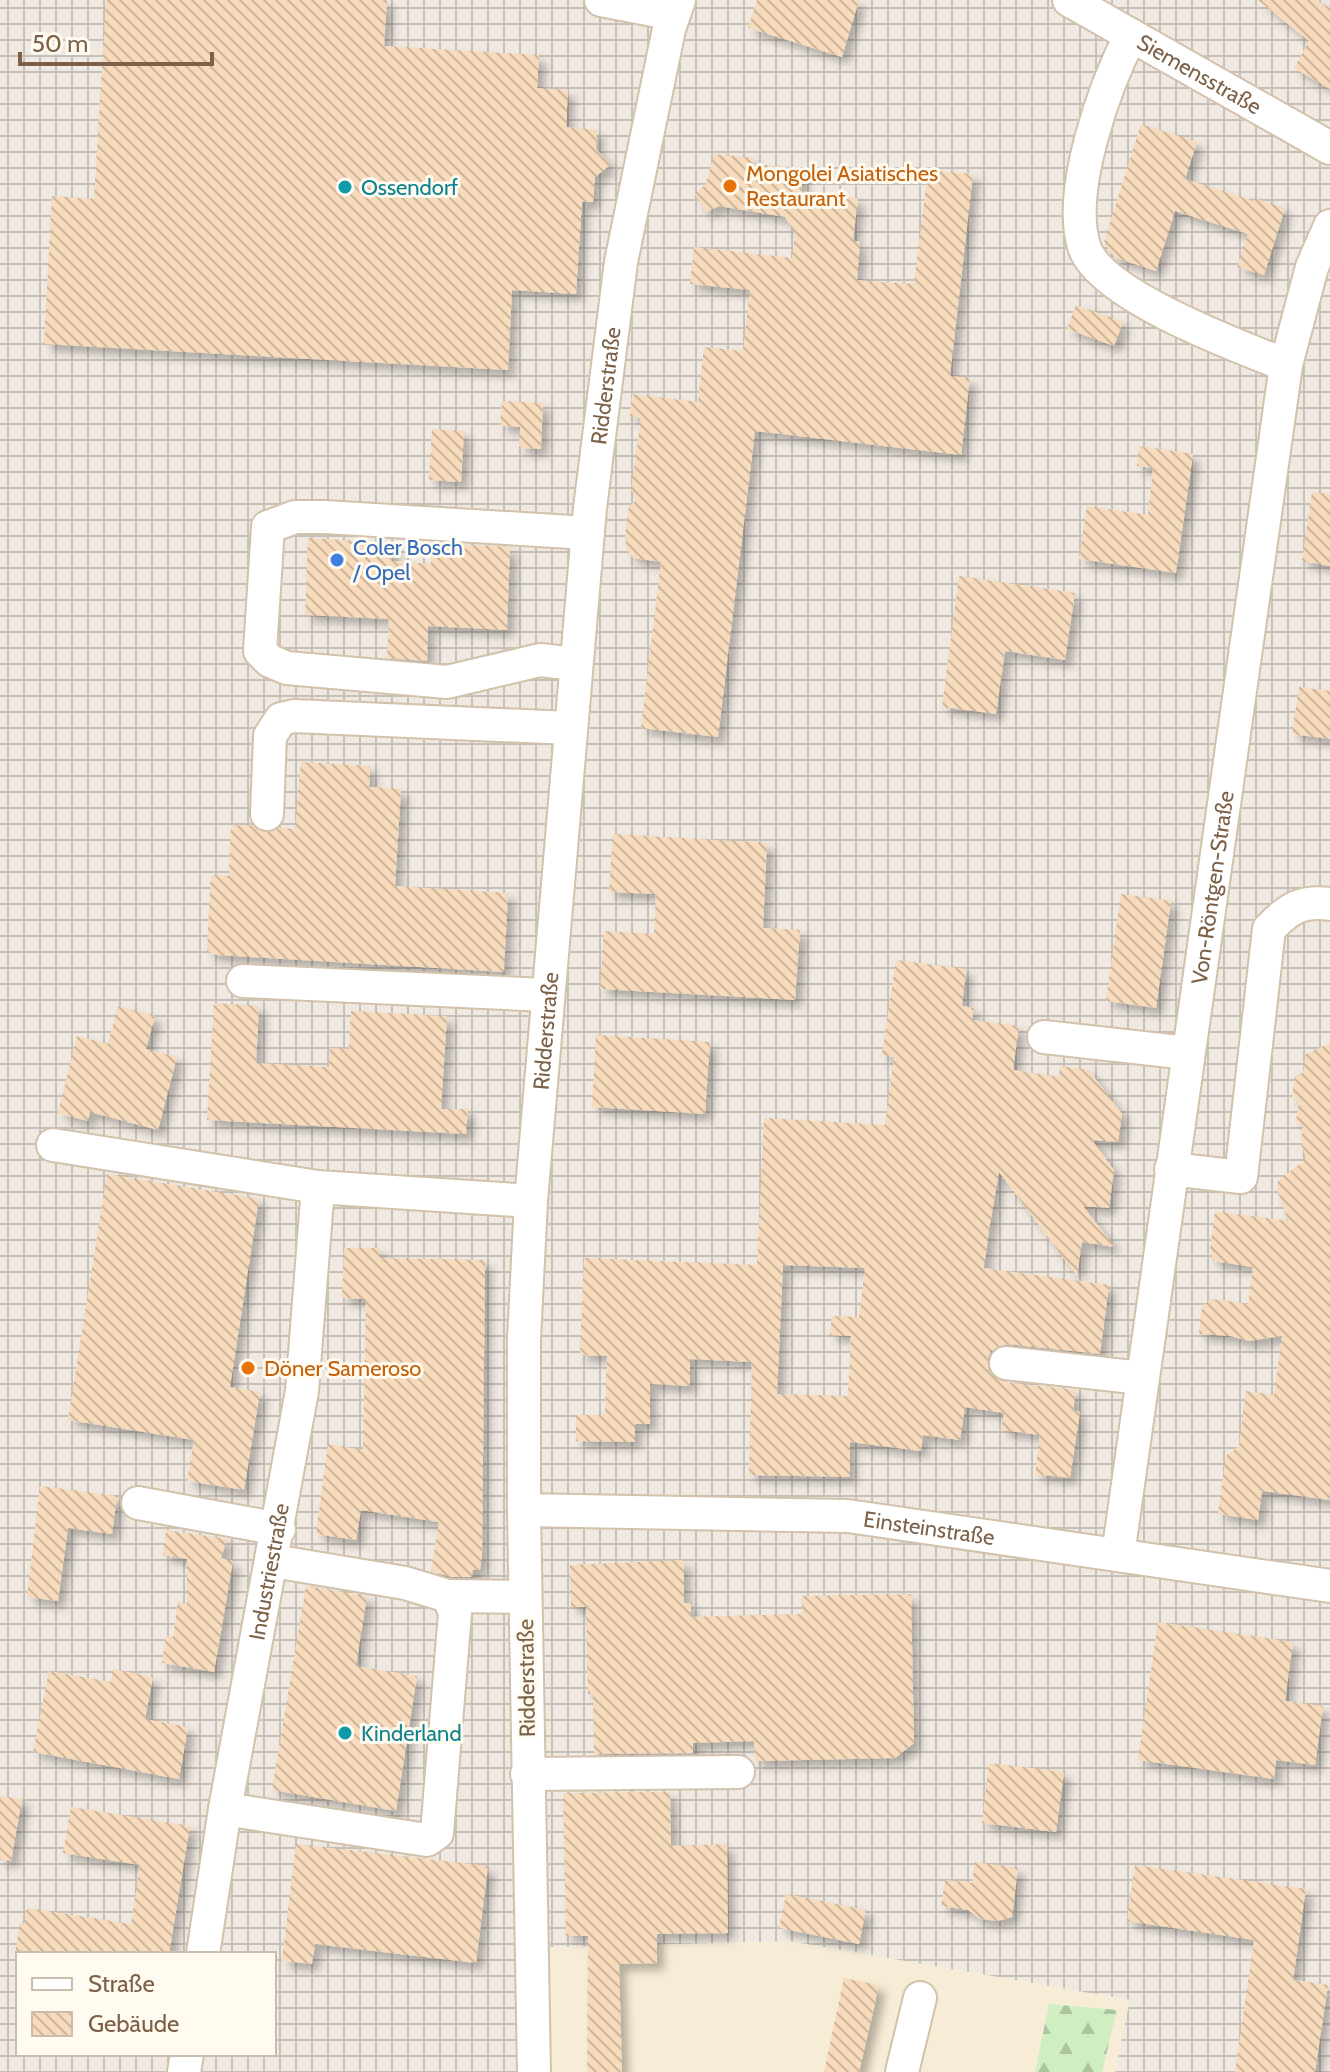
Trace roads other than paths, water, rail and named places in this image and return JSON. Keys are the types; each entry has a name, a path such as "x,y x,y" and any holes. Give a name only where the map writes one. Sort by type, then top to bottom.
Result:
{"street":[{"path":"601,0 677,7"},
{"name":"Siemensstraße","path":"1069,0 1330,148"},
{"name":"Ridderstraße","path":"534,2072 524,1510 524,1339 531,1201 588,533 621,262 677,7"},
{"path":"1131,35 1113,69 1086,166 1080,208 1084,248 1099,269 1153,307 1216,338 1286,365"},
{"name":"Von-Röntgen-Straße","path":"1118,1555 1286,365 1312,267 1330,226"},
{"path":"576,664 540,660 447,682 287,668 270,661 260,651 268,527 295,517 325,517 588,533"},
{"path":"267,814 270,736 281,719 294,716 570,728"},
{"path":"1171,1169 1241,1177 1269,929 1288,908 1330,904"},
{"path":"243,981 547,995"},
{"path":"1044,1037 1188,1053"},
{"path":"53,1145 318,1187 531,1201"},
{"name":"Industriestraße","path":"203,1952 225,1809 302,1391 318,1187"},
{"path":"1006,1363 1142,1378"},
{"path":"138,1503 279,1529"},
{"name":"Einsteinstraße","path":"524,1510 848,1516 1330,1586"},
{"path":"273,1561 405,1583 448,1596 525,1597"},
{"path":"225,1809 427,1840 437,1833 455,1613 448,1596"},
{"path":"527,1774 738,1772"},
{"path":"902,2072 920,1998"}],"place":[{"name":"Mongolei Asiatisches Restaurant","path":"730,186"},
{"name":"Ossendorf","path":"345,187"},
{"name":"Coler Bosch / Opel","path":"337,560"},
{"name":"Döner Sameroso","path":"248,1368"},
{"name":"Kinderland","path":"345,1733"}]}
